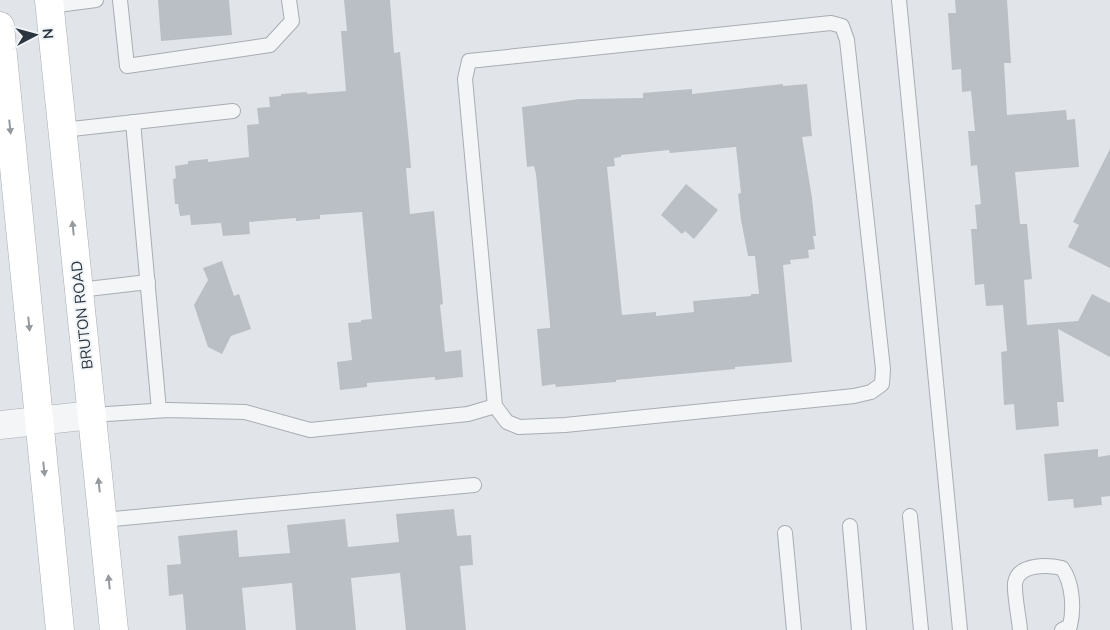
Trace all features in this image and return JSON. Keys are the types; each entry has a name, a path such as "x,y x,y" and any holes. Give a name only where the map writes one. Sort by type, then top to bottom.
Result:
{"main road":[{"name":"BRUTON ROAD","path":"49,3 114,630"},
{"path":"0,26 60,630"}],"street":[{"path":"0,425 92,415"}],"lane":[{"path":"49,3 96,0"},
{"path":"120,0 127,66 270,45 292,21 289,0"},
{"path":"899,0 960,630"},
{"path":"831,23 842,26 847,40 884,370 882,384 872,392 854,396 565,425 519,427 506,422 495,406 465,79 469,61 831,23"},
{"path":"63,130 233,112"},
{"path":"133,122 159,410"},
{"path":"79,290 148,282"},
{"path":"92,415 159,410 245,412 310,430 468,414 495,406"},
{"path":"102,520 474,485"},
{"path":"910,516 921,630"},
{"path":"850,526 859,630"},
{"path":"785,532 794,630"},
{"path":"1020,630 1015,582 1022,571 1034,567 1052,565 1062,568 1068,576 1072,615 1070,626 1062,630"}],"building":[{"path":"158,0 229,0 232,35 161,41"},
{"path":"344,0 390,0 394,53 400,52 409,143 411,168 406,168 410,214 434,211 443,304 440,305 445,352 461,350 463,377 435,380 435,377 367,383 367,387 340,390 337,362 352,360 348,323 372,319 362,212 320,215 320,219 296,221 296,218 249,222 250,234 223,236 221,223 191,225 190,215 180,216 178,204 175,204 173,179 176,178 175,166 188,164 188,161 208,159 208,162 249,157 247,125 259,124 257,108 270,107 269,97 281,96 281,94 346,91 341,31 347,31"},
{"path":"955,0 1007,0 1011,63 1004,63 1007,115 1066,110 1067,120 1075,119 1079,167 1015,172 1020,224 1027,224 1032,279 1024,280 1027,325 1078,321 1092,294 1110,303 1110,357 1058,329 1064,402 1057,402 1059,426 1016,430 1014,404 1004,405 1001,352 1007,351 1003,305 986,306 984,284 975,285 971,229 977,229 975,205 981,204 977,165 971,166 968,131 975,131 971,91 962,92 961,69 952,70 948,13 956,13"},
{"path":"783,84 783,86 807,84 812,136 802,137 816,236 813,236 815,249 808,250 809,258 790,260 791,264 783,265 792,362 616,380 616,382 556,387 555,384 542,386 537,329 550,328 550,324 536,174 534,166 527,167 522,107 579,99 643,98 643,93 692,89 692,94","holes":["736,147 741,193 738,194 741,220 748,256 755,256 759,294 693,301 694,312 656,316 656,312 622,315 607,167 615,166 614,158 621,157 621,155 669,150 670,153"]},
{"path":"1110,149 1110,268 1068,247 1079,225 1073,222"},
{"path":"686,184 718,210 694,239 685,231 682,234 661,215"},
{"path":"222,261 234,296 239,294 251,329 231,336 222,354 208,347 194,305 208,280 203,268"},
{"path":"1098,449 1098,457 1110,455 1110,496 1101,497 1102,505 1074,508 1073,499 1048,501 1044,454"},
{"path":"454,509 457,536 471,535 473,565 460,566 466,630 406,630 400,573 351,578 356,630 296,630 292,583 242,588 246,630 186,630 183,594 169,596 167,565 181,564 178,536 237,530 239,557 290,553 287,525 345,519 348,547 399,542 396,514"}]}
